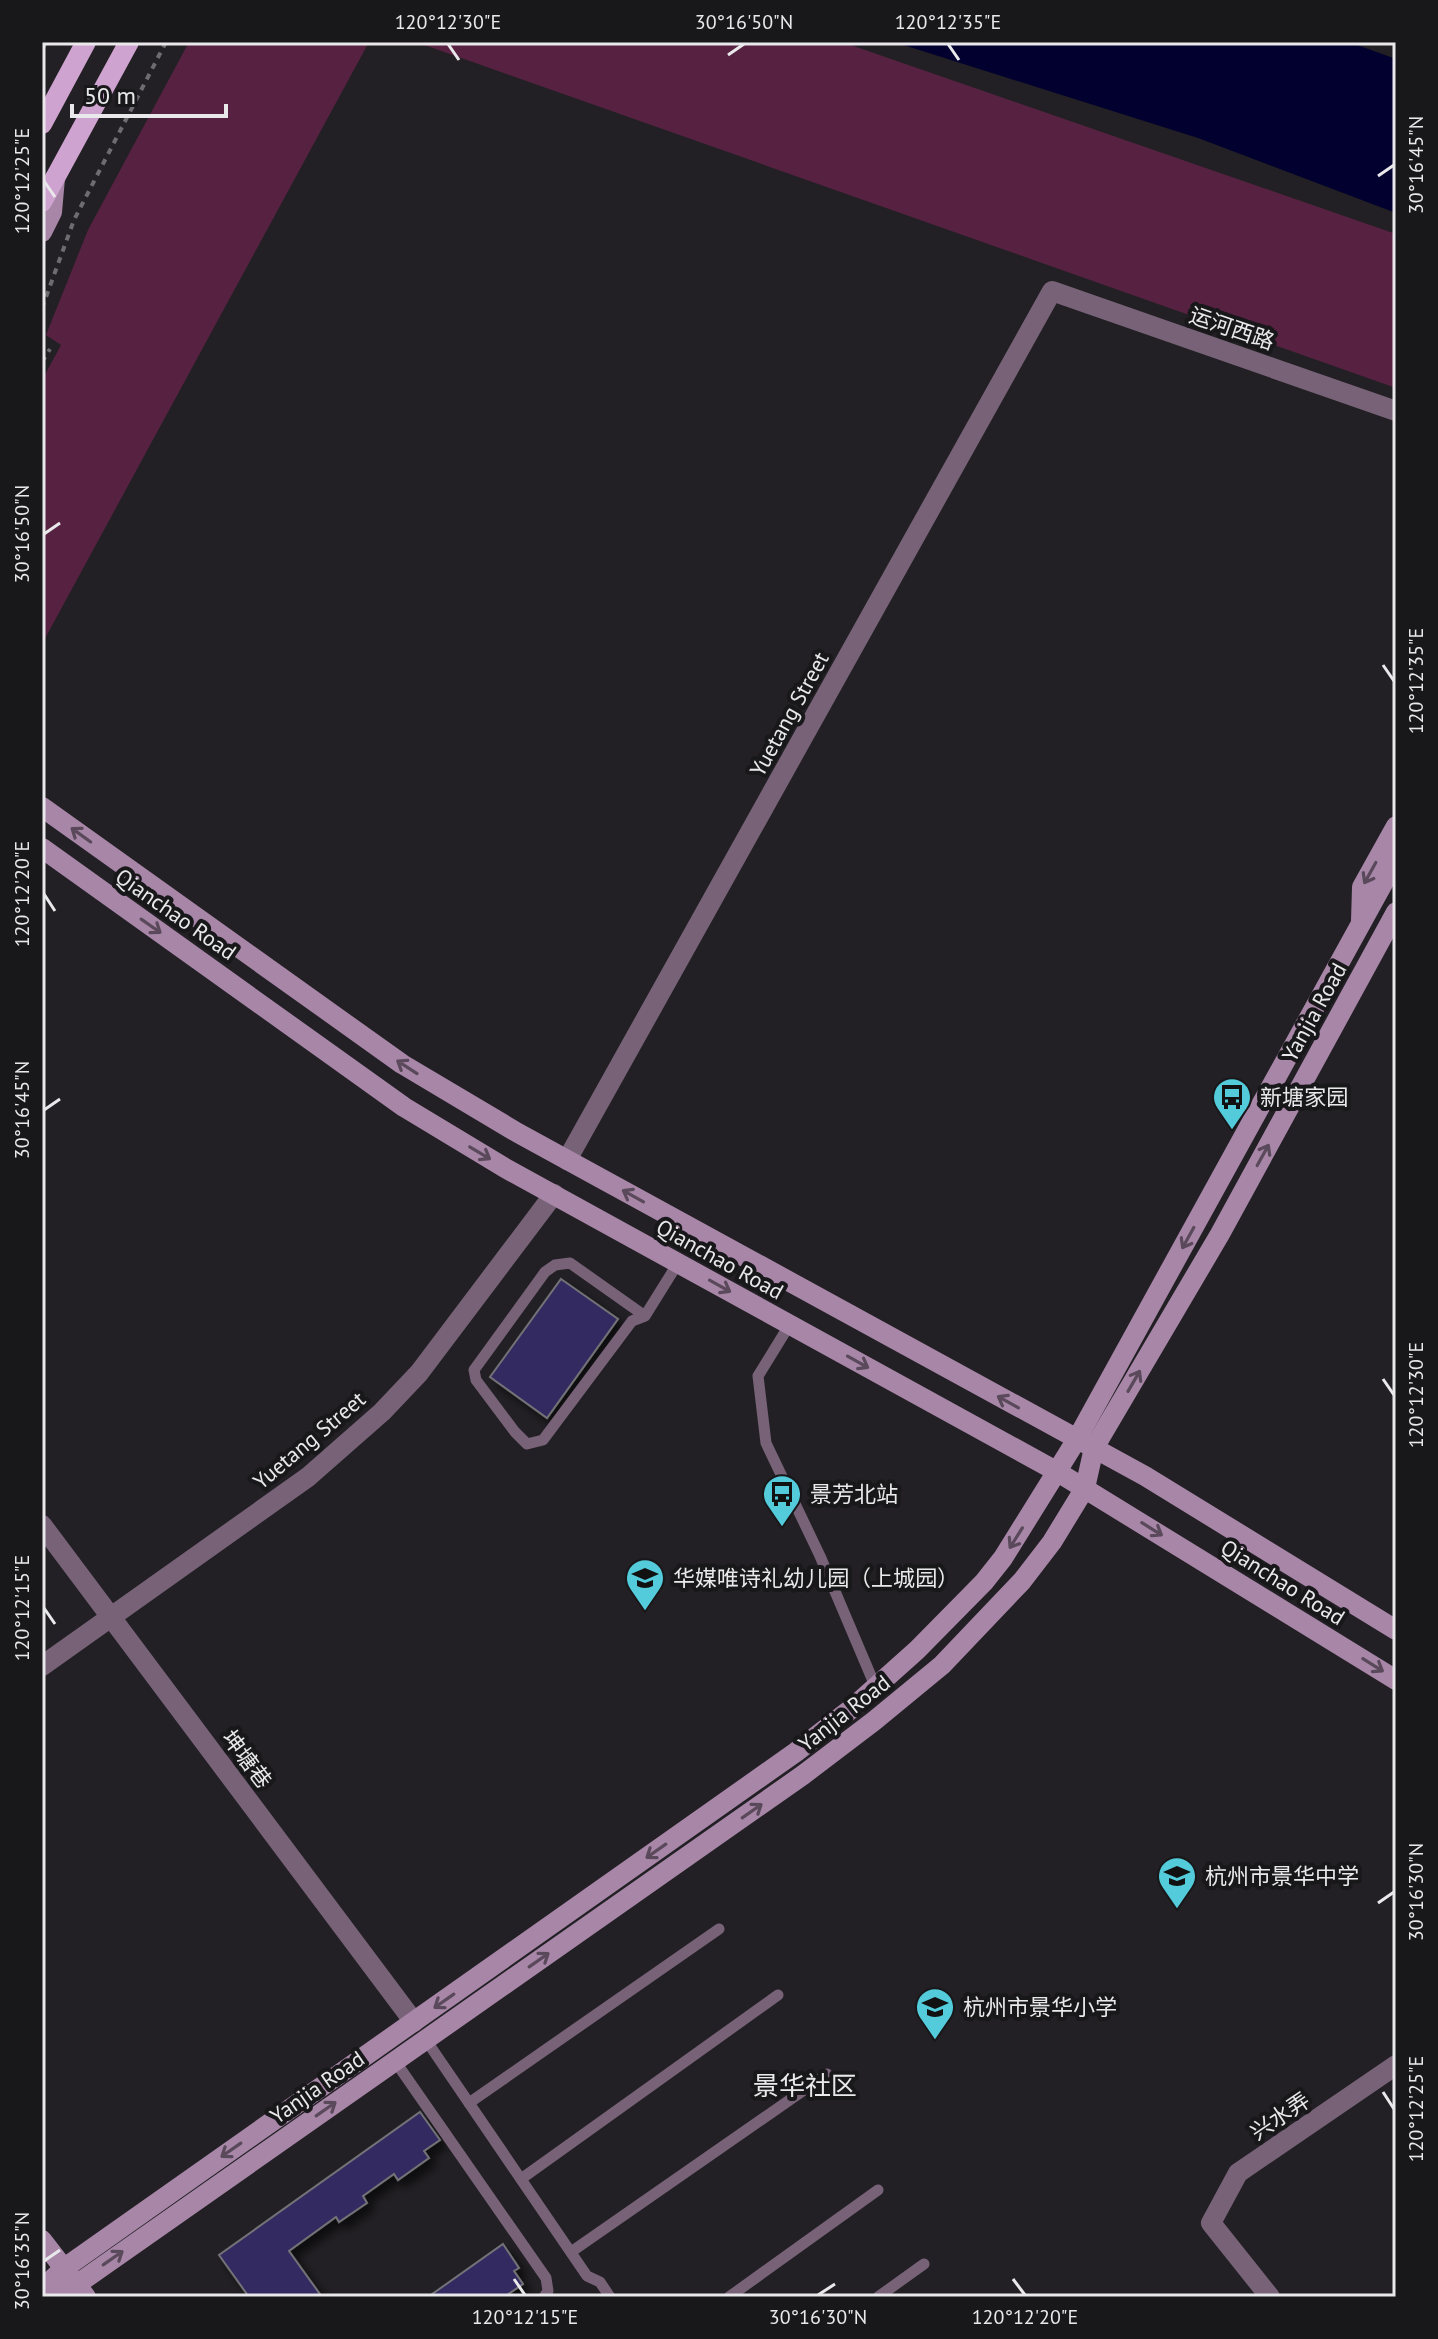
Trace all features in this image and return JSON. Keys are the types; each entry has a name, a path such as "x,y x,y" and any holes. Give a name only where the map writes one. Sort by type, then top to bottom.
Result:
{"main road":[{"path":"42,124 86,42"},
{"path":"42,202 129,42"}],"street":[{"path":"42,232 52,212 55,178"},
{"name":"运河西路","path":"1052,291 1396,411"},
{"name":"Yuetang Street","path":"567,1160 1052,291"},
{"name":"Qianchao Road","path":"42,807 402,1064 567,1160 1145,1476 1396,1630"},
{"name":"Yanjia Road","path":"1361,925 1362,887 1396,826"},
{"name":"Qianchao Road","path":"42,848 404,1107 554,1194 1056,1471 1396,1680"},
{"name":"Yanjia Road","path":"46,2297 75,2283 803,1775 942,1665 1022,1581 1052,1542 1085,1488 1086,1444 1396,860"},
{"name":"Yanjia Road","path":"75,2283 414,2022 796,1752 876,1688 939,1630 1003,1558 1056,1471 1086,1444 1220,1234 1396,912"},
{"name":"Yuetang Street","path":"42,1666 308,1477 382,1412 419,1373 554,1194"},
{"name":"坤塘巷","path":"42,1525 414,2022"},
{"name":"兴水弄","path":"1270,2297 1211,2223 1238,2173 1391,2074"},
{"path":"42,2240 75,2283 42,2289"}],"lane":[{"path":"645,1316 570,1263 555,1265 545,1272 474,1370 476,1380 527,1444 543,1440 632,1321 645,1316 678,1263"},
{"path":"790,1324 758,1376 766,1443 820,1556 876,1688"},
{"path":"469,2103 719,1929"},
{"path":"521,2179 778,1995"},
{"path":"426,2040 587,2276 600,2282 610,2297"},
{"path":"395,2061 546,2278 548,2291 544,2297"},
{"path":"571,2252 827,2074"},
{"path":"729,2297 878,2190"},
{"path":"878,2297 924,2264"}],"path":[{"path":"42,50 46,42"},
{"path":"42,308 74,220 166,42"},
{"path":"42,362 50,349"}],"shaded area":[{"path":"189,42 369,42 42,644 42,380 61,345 46,335 88,230"},
{"path":"416,42 842,42 1396,234 1396,388"},
{"path":"894,42 1349,42 1396,59 1396,213 1198,138"}],"building":[{"path":"561,1279 618,1319 547,1418 490,1377"},
{"path":"420,2112 440,2140 424,2151 429,2158 398,2180 394,2174 363,2196 367,2203 339,2222 336,2217 289,2251 322,2297 249,2297 219,2255"},
{"path":"503,2244 519,2268 514,2271 523,2284 504,2297 428,2297"}],"place":[{"name":"新塘家园","path":"1232,1131"},
{"name":"景芳北站","path":"782,1528"},
{"name":"华媒唯诗礼幼儿园（上城园）","path":"645,1612"},
{"name":"杭州市景华中学","path":"1177,1910"},
{"name":"杭州市景华小学","path":"935,2041"}],"district":[{"name":"景华社区","path":"805,2085"}]}
